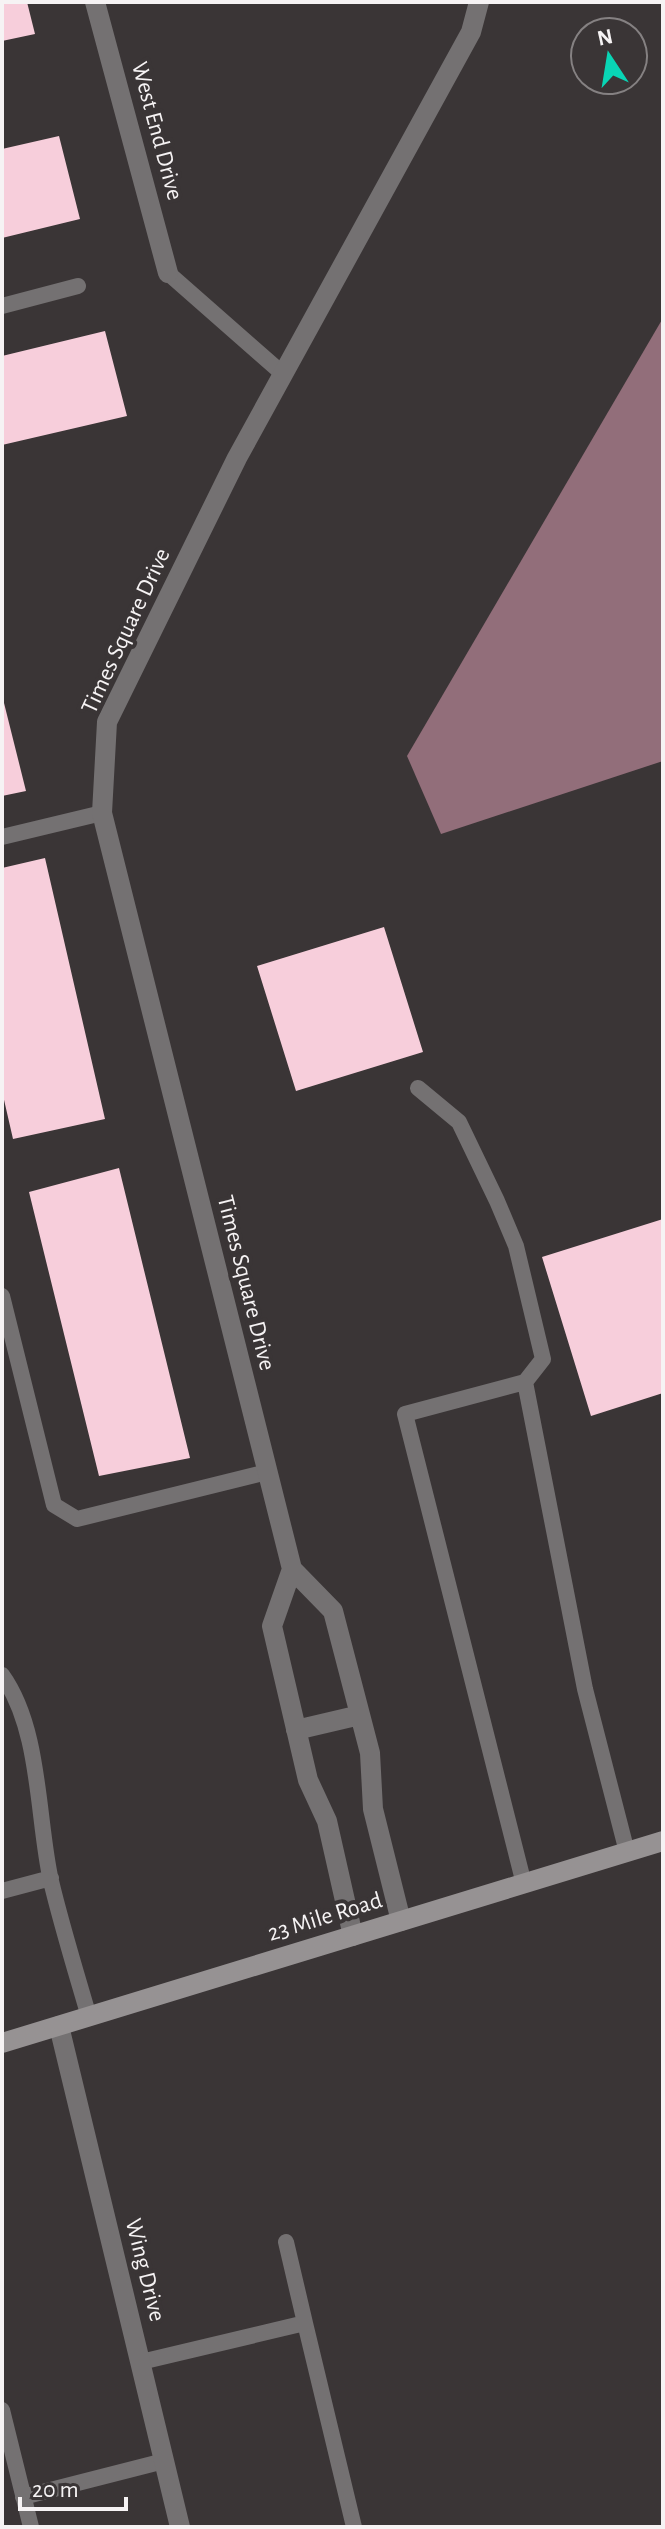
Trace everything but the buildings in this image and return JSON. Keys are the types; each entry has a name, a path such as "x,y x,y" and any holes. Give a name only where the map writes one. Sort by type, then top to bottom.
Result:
{"main road":[{"name":"23 Mile Road","path":"2,2043 663,1841"}],"street":[{"name":"West End Drive","path":"97,2 168,273"},
{"name":"Times Square Drive","path":"401,1921 373,1809 370,1753 333,1611 292,1569 102,813 107,722 237,458 471,32 479,2"},
{"path":"292,1569 272,1626 308,1780 327,1821 353,1936"},
{"path":"296,1730 360,1715"},
{"name":"Wing Drive","path":"59,2026 180,2527"}],"lane":[{"path":"168,273 283,374"},
{"path":"2,306 78,286"},
{"path":"2,837 102,813"},
{"path":"418,1088 459,1122 516,1246 543,1359 525,1382 405,1414 524,1884"},
{"path":"2,1296 54,1505 77,1519 267,1472"},
{"path":"525,1382 585,1689 627,1852"},
{"path":"2,1675 13,1690 40,1789 51,1878 89,2017"},
{"path":"2,1891 51,1878"},
{"path":"286,2242 354,2527"},
{"path":"141,2362 305,2323"},
{"path":"2,2410 31,2527"},
{"path":"23,2497 164,2461"}],"shaded area":[{"path":"663,318 663,761 441,834 407,756"}]}
